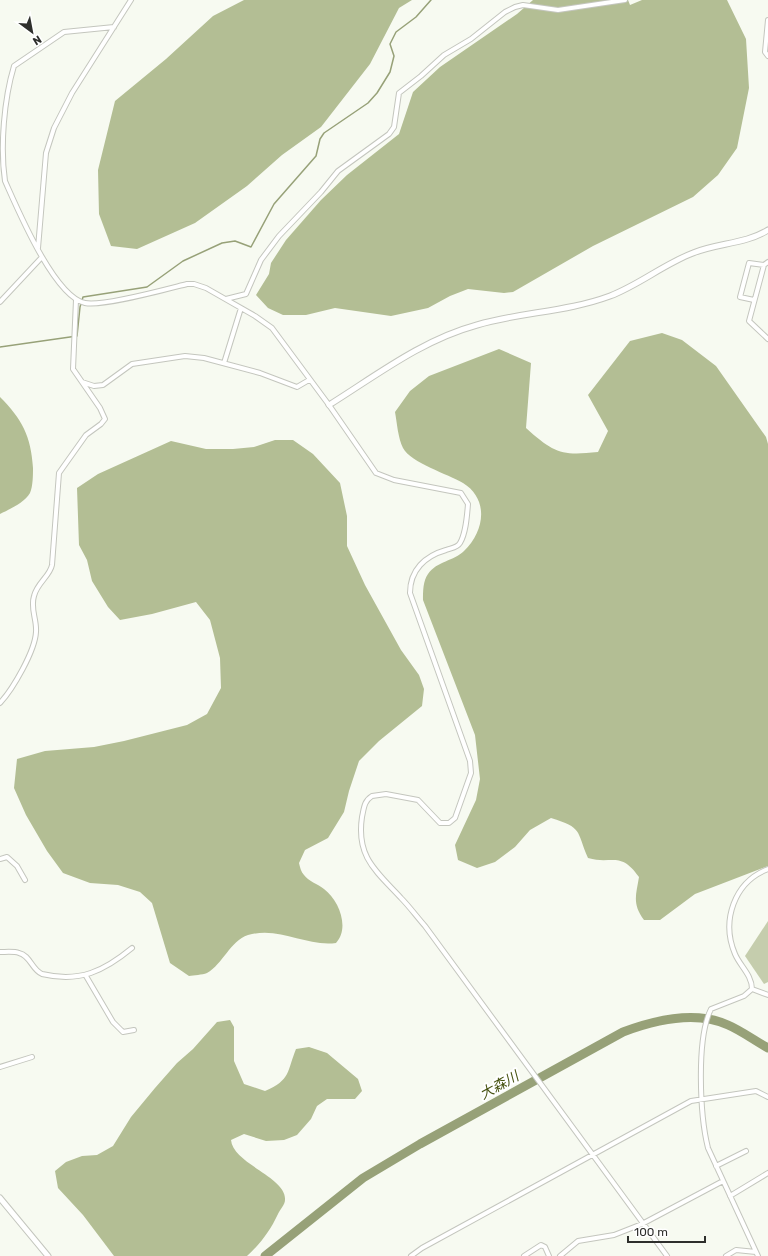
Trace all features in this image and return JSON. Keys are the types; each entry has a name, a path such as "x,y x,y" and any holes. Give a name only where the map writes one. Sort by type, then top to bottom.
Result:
{"street":[{"path":"38,248 46,153 54,128 72,93 132,0"},
{"path":"226,299 246,294 272,243 321,192 338,171 389,134 394,127 399,93 421,76 444,55 471,39 505,12 515,7 523,5 558,10 625,0"},
{"path":"768,20 765,52 768,56"},
{"path":"114,27 64,32 14,66 2,121 1,170 5,181 42,257 71,296 76,300 87,303 102,303 194,284 206,288 272,328 376,473 394,480 461,493 468,504 460,543 454,548 430,556 422,562 415,570 410,586 412,601 470,761 471,773 455,818 449,823 445,824 438,821 418,800 386,794 372,796 364,805 360,835 364,853 377,873 402,899 424,926 667,1256"},
{"path":"329,406 413,352 446,335 505,318 594,302 626,289 692,253 711,247 747,240 768,230"},
{"path":"0,302 42,257"},
{"path":"754,300 740,297 749,263 766,263 749,321 768,339"},
{"path":"0,703 13,687 33,644 36,633 32,608 33,597 37,586 52,569 59,473 86,435 101,424 105,419 100,408 81,382 74,369 76,300"},
{"path":"224,363 241,308"},
{"path":"81,382 94,386 103,385 132,364 180,356 204,358 224,363 260,373 297,388 309,380"},
{"path":"0,860 7,857 17,866 25,880"},
{"path":"752,989 750,977 734,953 729,931 729,919 736,896 743,887 752,878 768,870"},
{"path":"0,952 20,953 25,956 38,972 42,974 86,976 106,967 132,948"},
{"path":"86,976 113,1022 123,1032 134,1030"},
{"path":"752,989 768,995"},
{"path":"752,989 744,996 711,1009 705,1023 701,1098 704,1131 708,1148 757,1254"},
{"path":"0,1067 32,1057"},
{"path":"411,1256 422,1248 691,1101 701,1098 756,1091 768,1096"},
{"path":"716,1166 746,1151"},
{"path":"730,1196 768,1173"},
{"path":"560,1256 578,1241 614,1235 642,1224 723,1181"},
{"path":"0,1198 47,1256"},
{"path":"524,1256 541,1245 545,1247 549,1256"},
{"path":"726,1256 736,1250 757,1254"}],"green space":[{"path":"244,0 412,0 399,8 370,64 321,127 282,155 247,186 195,223 137,249 111,246 99,214 98,170 115,101 166,59 213,16"},
{"path":"533,0 628,0 630,5 642,0 727,0 746,39 749,88 737,148 718,175 693,197 593,246 513,292 504,293 468,289 450,296 428,308 391,316 335,308 306,315 283,315 268,308 256,295 269,274 271,263 286,240 321,200 347,175 399,134 413,92 440,67 517,14"},
{"path":"662,333 682,340 716,366 766,437 768,444 768,866 695,894 660,920 644,920 636,904 639,877 632,869 621,861 596,860 588,858 577,831 561,821 551,818 530,830 515,847 495,862 477,868 458,860 455,845 476,800 480,779 475,735 423,600 423,590 426,577 436,566 460,554 471,543 480,525 480,506 477,498 463,483 430,468 414,459 407,453 400,440 395,412 410,391 429,376 499,349 531,363 526,428 551,448 559,451 566,453 598,452 608,431 588,395 630,341"},
{"path":"0,397 20,421 24,429 30,446 33,468 30,493 21,503 0,514"},
{"path":"275,440 293,440 313,454 340,483 347,516 347,546 365,585 401,650 419,675 424,689 422,706 379,741 359,761 344,812 328,838 305,850 299,863 303,874 311,881 322,887 334,900 338,907 341,914 342,930 336,943 314,942 271,933 248,935 236,942 213,969 207,973 189,976 170,963 152,903 140,892 118,885 90,883 63,873 47,851 26,815 14,788 17,759 45,751 94,747 124,741 187,725 207,714 221,688 220,658 210,620 196,602 152,614 120,620 108,607 92,581 87,560 79,545 77,488 98,474 171,441 206,449 233,449 254,447"},
{"path":"768,921 768,982 764,984 745,956"},
{"path":"230,1020 234,1027 234,1061 244,1084 265,1091 273,1087 284,1079 296,1049 309,1047 327,1053 358,1079 362,1091 355,1099 327,1099 317,1106 311,1119 297,1135 284,1140 266,1141 244,1134 231,1140 234,1149 241,1156 278,1184 283,1192 285,1200 268,1231 247,1256 114,1256 83,1215 58,1188 55,1171 66,1162 82,1156 97,1155 113,1146 131,1117 177,1063 193,1049 217,1022"}],"waterway":[{"path":"0,347 77,336 80,307 83,297 147,287 183,261 222,243 235,241 251,247 274,204 316,156 320,139 324,133 368,103 377,93 390,72 394,56 390,44 396,32 416,17 431,0"},
{"name":"大森川","path":"265,1256 363,1178 420,1144 623,1032 648,1024 675,1018 702,1018 728,1025 768,1048"}]}
